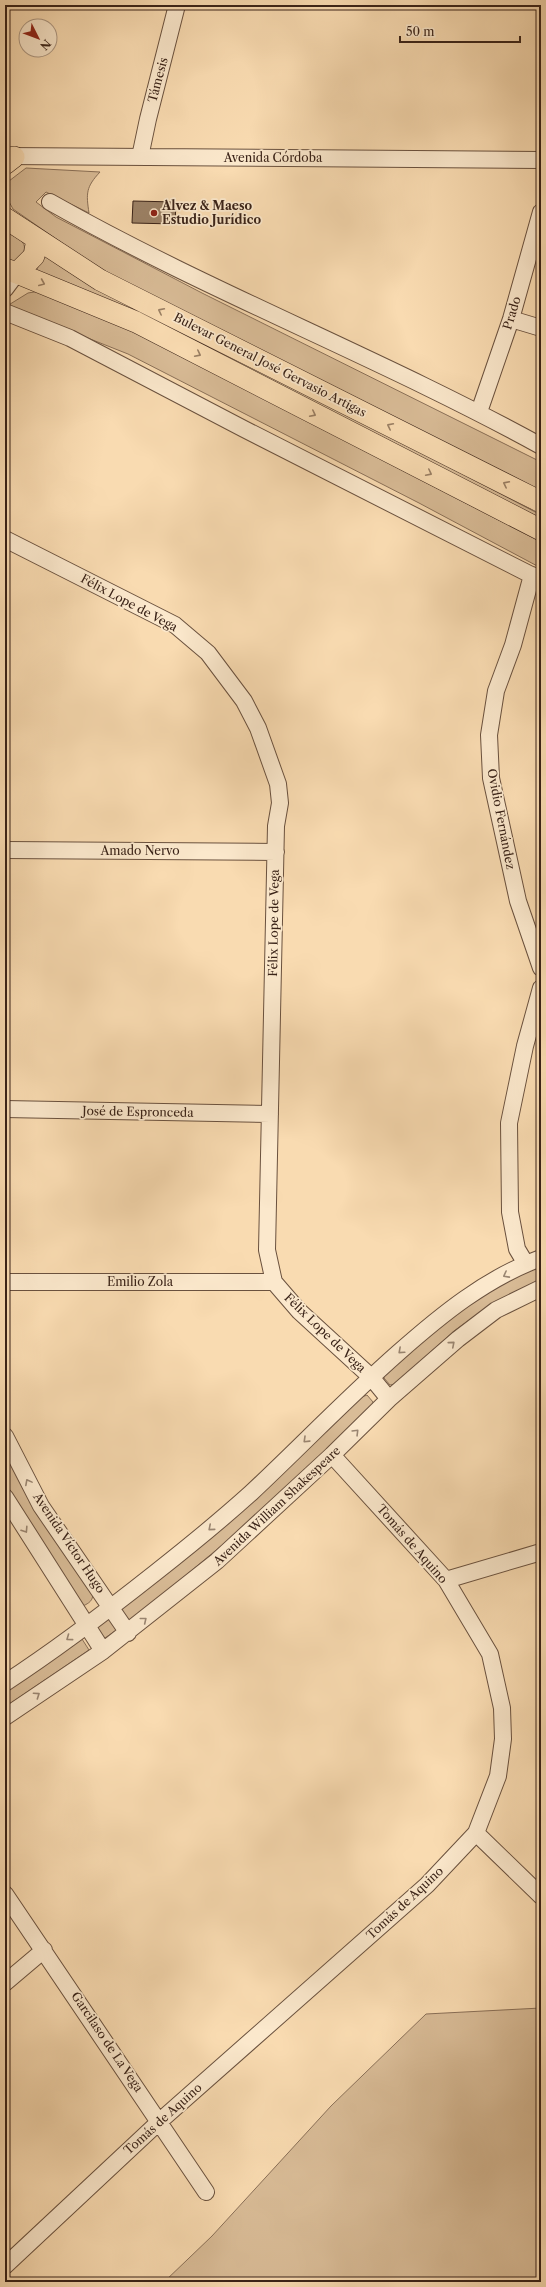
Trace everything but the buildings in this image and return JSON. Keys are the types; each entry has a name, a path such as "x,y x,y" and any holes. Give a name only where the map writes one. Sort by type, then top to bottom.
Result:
{"main road":[{"name":"Bulevar General José Gervasio Artigas","path":"6,218 107,283 541,502"},
{"path":"11,271 34,256 37,239"},
{"name":"Bulevar General José Gervasio Artigas","path":"11,271 136,322 541,530"}],"street":[{"name":"Támesis","path":"140,156 148,119 178,5"},
{"name":"Avenida Córdoba","path":"8,159 140,156 541,160"},
{"path":"50,202 177,269 479,412 541,446"},
{"name":"Prado","path":"479,412 510,319 541,212"},
{"path":"5,290 11,271"},
{"path":"5,312 70,338 244,429 537,577"},
{"path":"510,319 541,328"},
{"name":"Félix Lope de Vega","path":"5,539 175,625 208,653 244,701 269,757 278,784 280,803 276,852 267,1250 274,1282 299,1311 371,1377 389,1399"},
{"name":"Ovidio Fernández","path":"537,577 496,691 489,735 491,778 518,900 541,968"},
{"name":"Amado Nervo","path":"5,850 276,852"},
{"path":"5,1683 112,1607 198,1538 250,1494 371,1377 441,1315 483,1287 534,1261 517,1249 510,1212 509,1123 525,1046 541,988"},
{"name":"José de Espronceda","path":"5,1109 270,1114"},
{"name":"Emilio Zola","path":"5,1282 274,1282"},
{"name":"Avenida William Shakespeare","path":"5,1717 128,1633 217,1561 332,1455 389,1399 458,1339 496,1310 541,1288"},
{"name":"Avenida Víctor Hugo","path":"5,1436 41,1506 112,1607 128,1633"},
{"name":"Tomás de Aquino","path":"5,2266 160,2121 427,1885 476,1833 498,1776 503,1739 502,1708 490,1654 446,1580 332,1455"},
{"path":"5,1497 103,1651"},
{"path":"446,1580 541,1552"},
{"path":"476,1833 541,1896"},
{"name":"Garcilaso de La Vega","path":"5,1894 160,2121 206,2192"},
{"path":"5,1983 44,1950"}],"shaded area":[{"path":"26,168 100,172 92,182 88,191 87,200 89,213 46,192 36,202 56,217 202,293 541,462 541,495 124,282 88,261 13,209 8,200 9,181"},
{"path":"5,231 23,243 24,250 18,262 5,262"},
{"path":"45,256 541,515 541,520 35,272"},
{"path":"40,291 145,337 541,542 541,568 419,503 128,354 7,306 28,293"},
{"path":"541,1265 541,1280 493,1303 454,1331 395,1384 390,1385 384,1378 384,1373 446,1320 485,1292"},
{"path":"367,1395 373,1402 372,1407 264,1510 130,1622 120,1610 362,1397"},
{"path":"5,1452 93,1593 89,1603 83,1606 13,1496 5,1481"},
{"path":"110,1618 118,1629 102,1640 94,1630"},
{"path":"82,1639 89,1650 5,1707 5,1690"},
{"path":"541,2008 541,2282 164,2282 212,2236 331,2106 426,2014"}],"place":[{"name":"Alvez & Maeso Estudio Jurídico","path":"154,213"}]}
